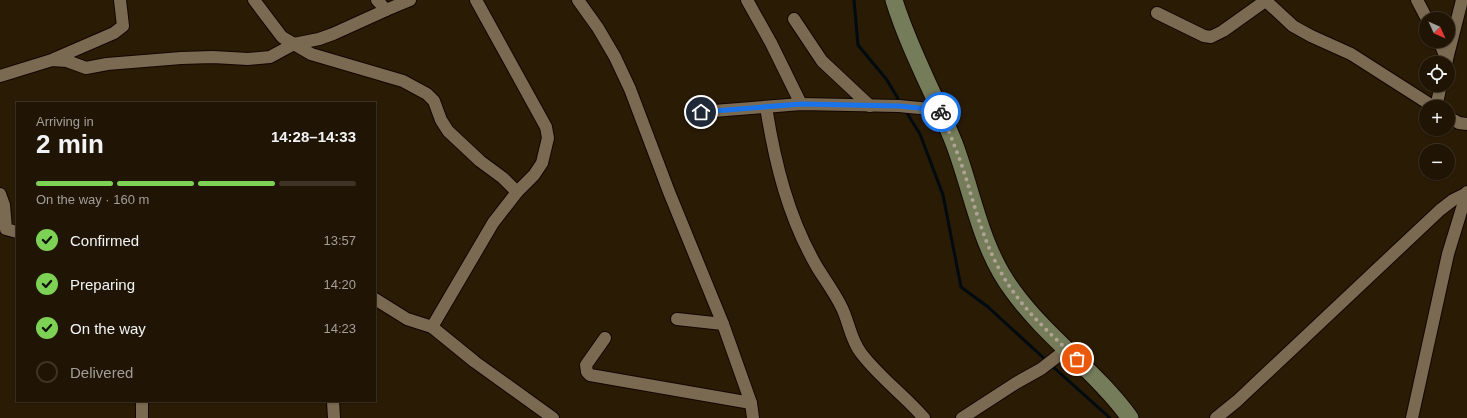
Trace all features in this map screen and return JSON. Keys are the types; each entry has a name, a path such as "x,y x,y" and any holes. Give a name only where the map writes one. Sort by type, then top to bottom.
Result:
{"street":[{"path":"0,76 52,60 114,33 123,26 120,0"},
{"path":"254,0 282,37 311,54 326,60 403,81 427,94 434,101 441,120 448,131 480,161 503,178 517,192"},
{"path":"377,0 386,10"},
{"path":"52,60 67,61 86,68 107,64 181,58 213,57 248,59 270,57 294,44 319,39 333,34 410,0"},
{"path":"432,327 493,223 542,163 548,138 546,127 476,0"},
{"path":"578,0 598,28 615,57 630,89 669,192 722,324 751,403 754,418"},
{"path":"747,0 771,43 801,104"},
{"path":"894,0 915,54 954,144 978,220 998,266 1012,290 1061,354 1097,378 1130,418"},
{"path":"1157,13 1204,36 1210,37 1223,31 1265,0 1293,26 1351,54 1424,100"},
{"path":"1417,0 1423,12"},
{"path":"1448,56 1462,0"},
{"path":"794,19 822,62 870,106"},
{"path":"701,112 801,104 899,106 940,110"},
{"path":"766,107 774,157 792,213 818,268 835,293 844,310 855,343 860,352 878,373 924,418"},
{"path":"1455,121 1467,124"},
{"path":"1216,418 1237,401 1440,210 1467,192"},
{"path":"1412,418 1448,254 1467,192"},
{"path":"0,194 4,205 8,230"},
{"path":"376,300 407,319 432,327 476,362 553,418"},
{"path":"677,319 722,324"},
{"path":"605,338 586,365 587,372 590,375 751,403"},
{"path":"962,418 1016,383 1041,369 1061,354"},
{"path":"142,402 142,418"},
{"path":"333,402 334,418"}],"waterway":[{"path":"854,0 858,45 887,80 900,102"},
{"path":"905,110 920,134 943,195 961,287 988,307 1047,361"},
{"path":"1051,365 1110,418"}],"way so far":[{"path":"941,112 954,144 978,220 987,244 998,266 1012,290 1032,315 1077,359"}],"route":[{"path":"701,112 801,104 920,107 940,110 941,112"}]}
